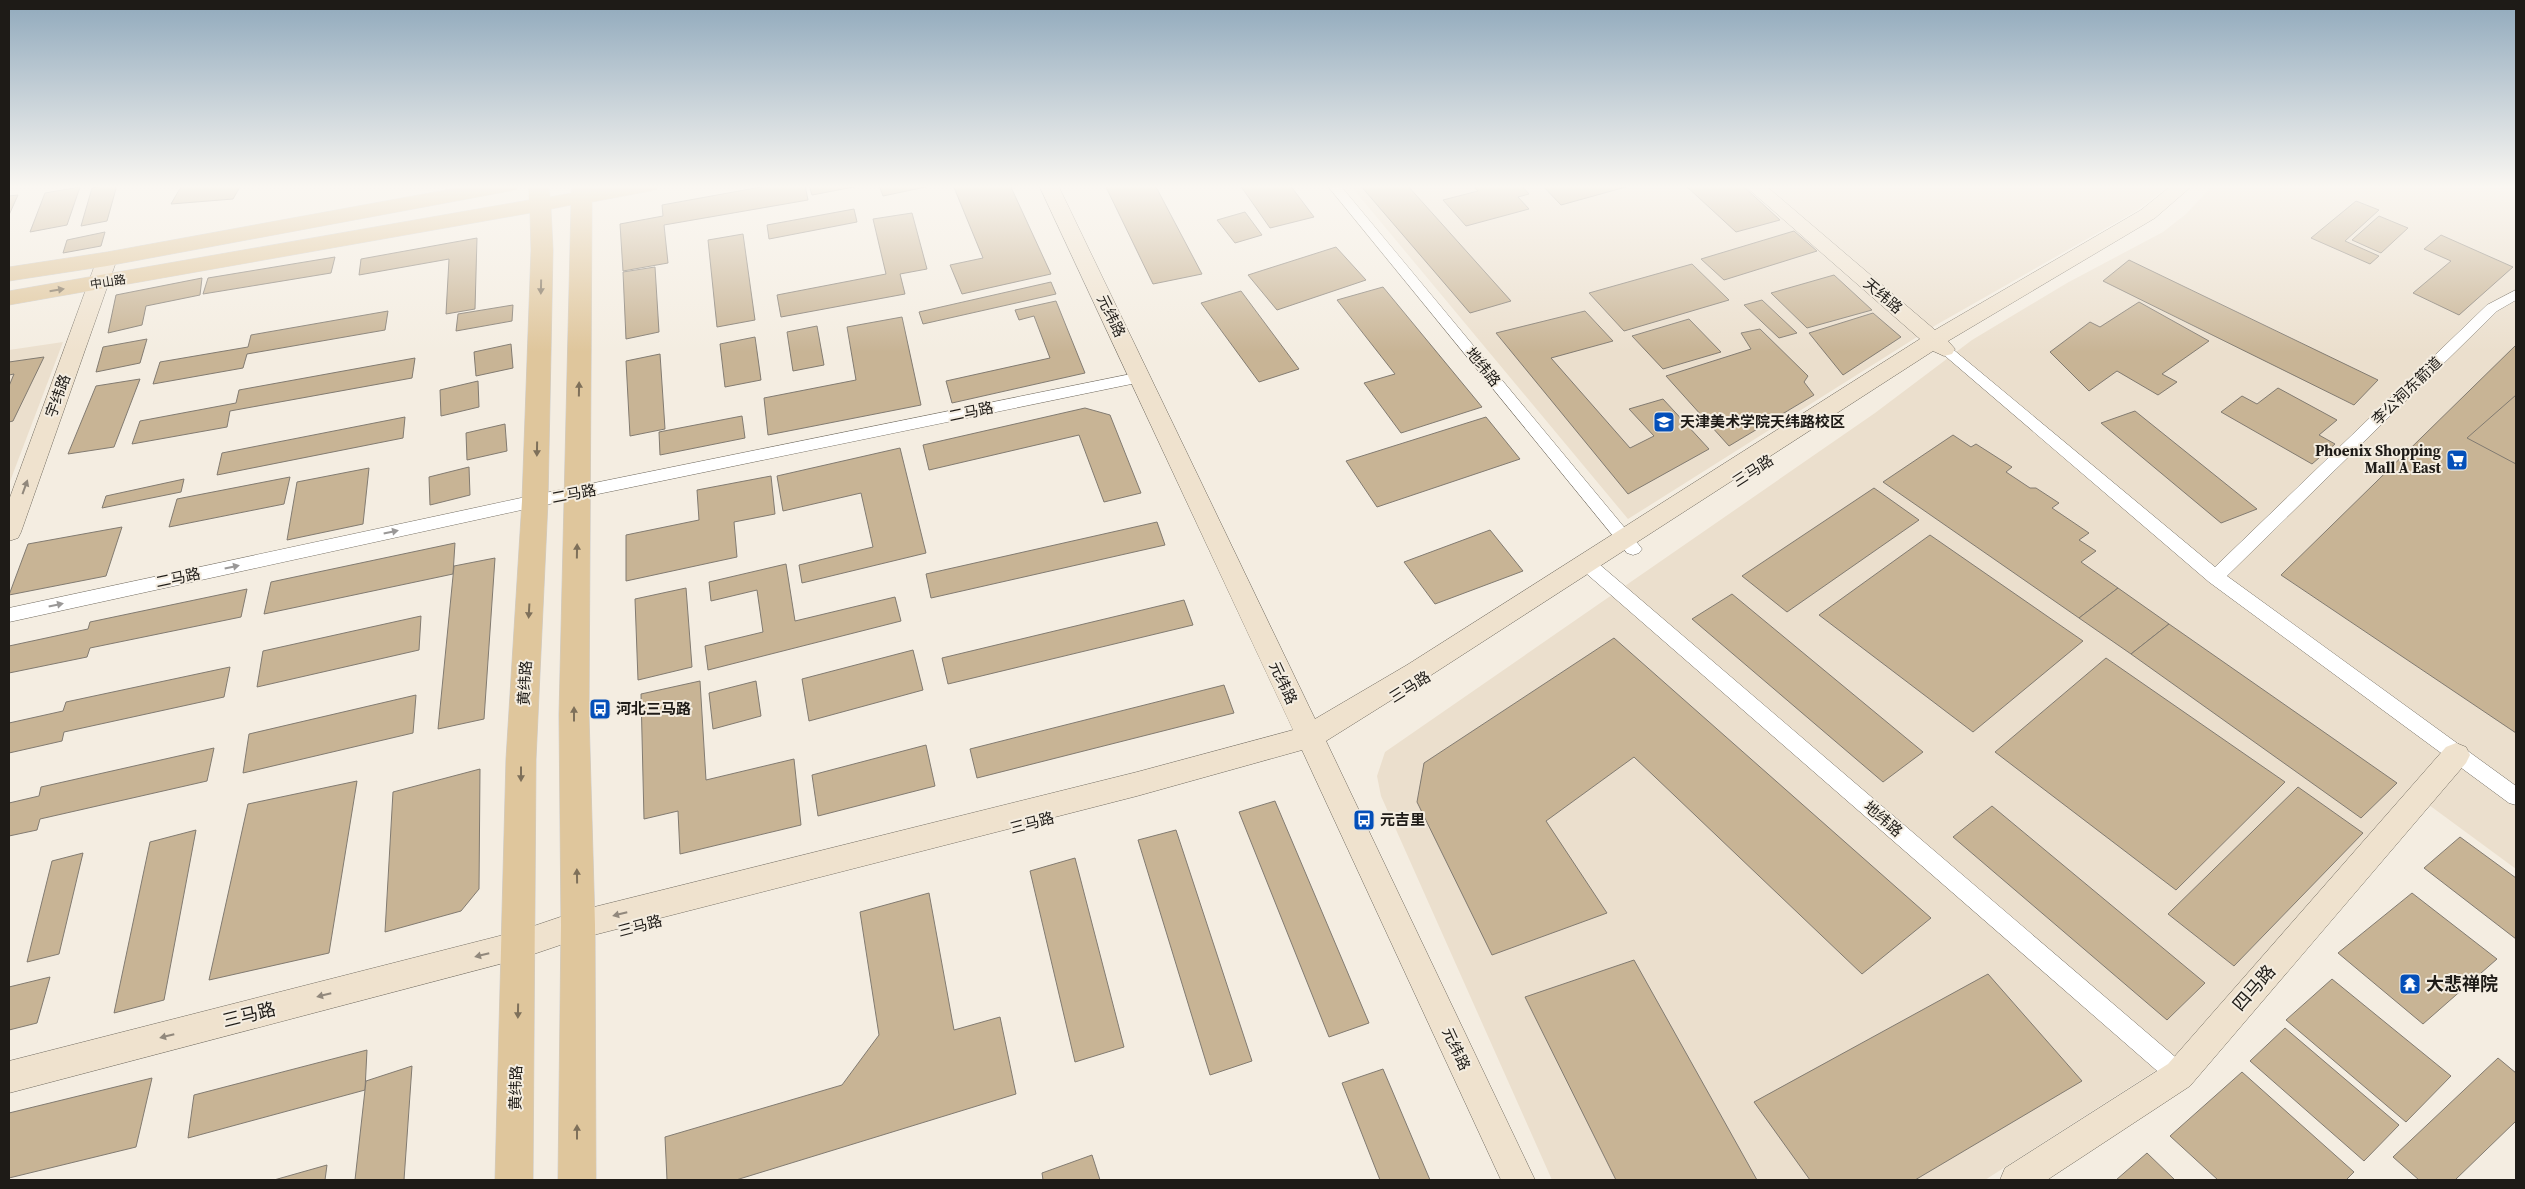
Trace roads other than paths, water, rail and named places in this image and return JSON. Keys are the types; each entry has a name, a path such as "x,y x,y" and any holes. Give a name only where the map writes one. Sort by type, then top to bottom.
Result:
{"main road":[{"name":"中山路","path":"9,274 208,240"},
{"name":"中山路","path":"9,298 98,284 314,240"},
{"name":"黄纬路","path":"514,1180 521,759 535,501 542,240"},
{"path":"577,1180 578,934 574,715 581,240"}],"street":[{"name":"元纬路","path":"1067,240 1136,378"},
{"name":"元纬路","path":"1073,240 1301,737 1499,1180"},
{"name":"地纬路","path":"1378,240 1629,544"},
{"name":"天纬路","path":"1821,240 1946,340"},
{"name":"天纬路","path":"1835,240 1946,340"},
{"name":"三马路","path":"9,1077 519,945 578,934 1268,760 1278,755 1301,737 1592,567 1946,340 2106,240"},
{"name":"三马路","path":"1946,340 2120,240"},
{"name":"宇纬路","path":"9,532 106,259"},
{"name":"李公祠东箭道","path":"2215,577 2492,308 2516,294"},
{"path":"1946,340 2215,577 2456,756 2516,798"},
{"name":"二马路","path":"9,615 535,501 1136,378"},
{"name":"地纬路","path":"1592,567 2179,1075"},
{"name":"元纬路","path":"1301,737 1518,1180"},
{"name":"三马路","path":"578,934 1301,737"},
{"name":"四马路","path":"2017,1180 2179,1075 2456,756"}],"place":[{"name":"天津美术学院天纬路校区","path":"1664,422"},
{"name":"Phoenix Shopping Mall A East","path":"2457,460"},
{"name":"河北三马路","path":"600,709"},
{"name":"元吉里","path":"1364,820"},
{"name":"大悲禅院","path":"2410,984"}]}
